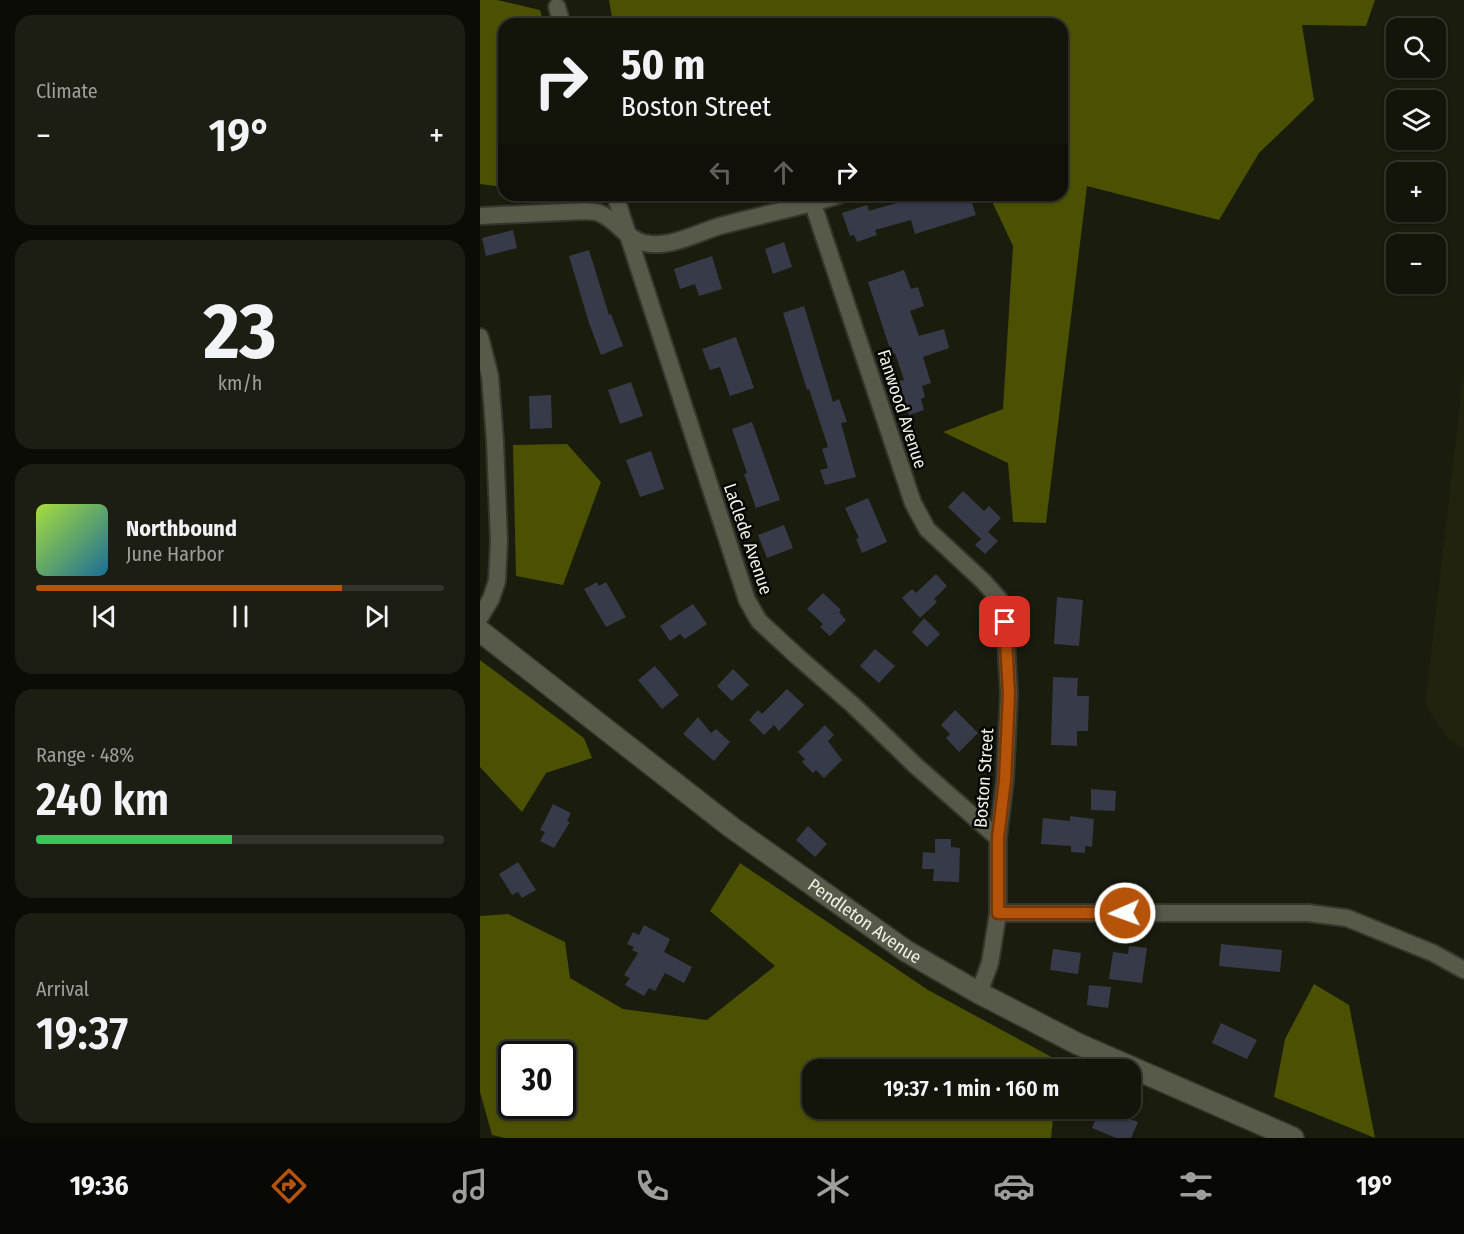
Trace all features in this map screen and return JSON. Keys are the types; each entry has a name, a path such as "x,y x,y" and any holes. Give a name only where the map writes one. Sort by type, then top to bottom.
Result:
{"street":[{"path":"557,7 560,18"},
{"name":"LaClede Avenue","path":"617,201 747,600 759,621 853,705 916,766 998,838"},
{"path":"480,216 585,211 599,213 643,243 664,244 720,226 822,201"},
{"name":"Fanwood Avenue","path":"813,204 912,503 927,529 999,599"},
{"path":"480,338 490,376 499,541 497,581 480,617"},
{"name":"Boston Street","path":"979,993 990,963 998,913 998,838 1005,780 1009,694 1005,622 999,599"},
{"name":"Pendleton Avenue","path":"480,631 769,854 906,951 979,993 1078,1044 1293,1138"},
{"path":"998,913 1308,913 1347,918 1433,953 1464,970"}],"shaded area":[{"path":"1464,371 1464,748 1449,740 1425,705"}],"green space":[{"path":"480,0 497,0 540,10 542,18 498,18 498,186 480,184"},
{"path":"609,0 1375,0 1366,26 1302,25 1314,100 1259,153 1219,220 1087,186 1046,523 1013,522 1008,463 943,432 1003,409 1013,246 992,201 1068,201 1068,18 612,18"},
{"path":"567,444 601,482 563,585 516,576 513,445"},
{"path":"480,660 584,738 592,758 546,773 522,812 480,767"},
{"path":"740,863 928,990 1055,1059 802,1059 802,1119 1053,1119 1051,1138 505,1138 492,1135 480,1092 480,916 508,914 565,942 570,978 623,1009 707,1020 775,966 710,911"},
{"path":"1314,984 1349,1005 1375,1138 1274,1097 1285,1039"}],"building":[{"path":"903,201 971,201 976,215 915,234 911,220 875,230 877,235 857,242 854,235 850,236 842,213 867,205 869,211"},
{"path":"513,230 517,248 486,256 482,238"},
{"path":"784,242 792,267 773,274 765,249"},
{"path":"589,250 609,315 611,314 623,346 601,355 569,256"},
{"path":"712,256 722,289 699,296 695,284 680,289 674,269"},
{"path":"904,270 911,289 918,287 924,306 910,311 919,336 944,329 949,348 923,357 931,383 922,386 925,397 921,399 924,410 909,415 899,381 904,380 895,353 892,355 868,282"},
{"path":"804,306 833,402 839,399 847,422 841,423 856,477 825,485 820,470 828,468 822,449 828,447 783,313"},
{"path":"736,337 754,388 730,396 720,367 710,370 702,349"},
{"path":"631,382 643,416 620,424 608,390"},
{"path":"551,395 552,428 530,429 529,396"},
{"path":"752,422 780,500 756,508 732,429"},
{"path":"651,451 664,489 640,497 626,460"},
{"path":"963,491 984,511 989,506 1001,518 985,535 988,532 998,541 985,554 975,545 981,539 948,507"},
{"path":"868,498 887,542 862,553 856,539 859,538 845,508"},
{"path":"784,525 793,548 767,558 758,535"},
{"path":"936,574 947,586 934,599 937,602 920,618 902,598 912,589 916,593"},
{"path":"597,582 599,586 606,582 626,617 606,627 584,589"},
{"path":"823,593 841,610 839,612 846,620 830,636 820,627 823,624 807,609"},
{"path":"1057,597 1083,600 1079,646 1054,644"},
{"path":"693,604 707,624 685,639 680,634 670,641 660,626"},
{"path":"924,618 940,634 927,647 912,632"},
{"path":"875,649 895,666 879,683 860,666"},
{"path":"655,666 679,695 662,709 638,680"},
{"path":"733,669 749,685 732,701 717,686"},
{"path":"1053,677 1078,678 1077,696 1089,696 1088,731 1077,731 1077,746 1051,745"},
{"path":"787,689 804,705 779,731 774,725 764,735 749,720 758,710 762,714"},
{"path":"955,710 978,733 959,752 946,738 950,734 941,725"},
{"path":"698,717 711,733 716,729 730,742 714,761 683,734"},
{"path":"825,725 834,735 828,741 842,760 824,778 816,770 813,773 802,762 805,759 798,752"},
{"path":"1091,789 1116,791 1115,811 1091,810"},
{"path":"553,804 571,813 567,821 570,822 554,848 540,841 545,832 540,830"},
{"path":"1070,816 1094,819 1092,847 1085,846 1085,853 1071,852 1071,846 1041,844 1043,818 1070,821"},
{"path":"808,826 827,844 815,857 796,840"},
{"path":"935,839 951,839 951,847 960,848 959,882 933,881 934,869 922,869 923,852 935,853"},
{"path":"518,862 536,890 522,898 518,892 512,895 499,874"},
{"path":"644,925 670,939 664,952 692,967 684,983 665,973 655,991 649,988 644,996 625,985 630,978 624,975 638,953 632,950 634,947 627,944 633,932 639,935"},
{"path":"1221,944 1282,950 1280,972 1219,966"},
{"path":"1129,946 1147,948 1142,983 1109,979 1113,952 1128,954"},
{"path":"1053,949 1081,953 1078,974 1050,970"},
{"path":"1089,985 1111,987 1108,1008 1087,1005"},
{"path":"1221,1023 1257,1040 1247,1059 1212,1043"},
{"path":"1096,1119 1130,1119 1138,1122 1131,1138 1116,1138 1092,1128"}],"route":[{"path":"1005,622 1009,694 1005,780 998,838 998,913 1125,913"}]}
